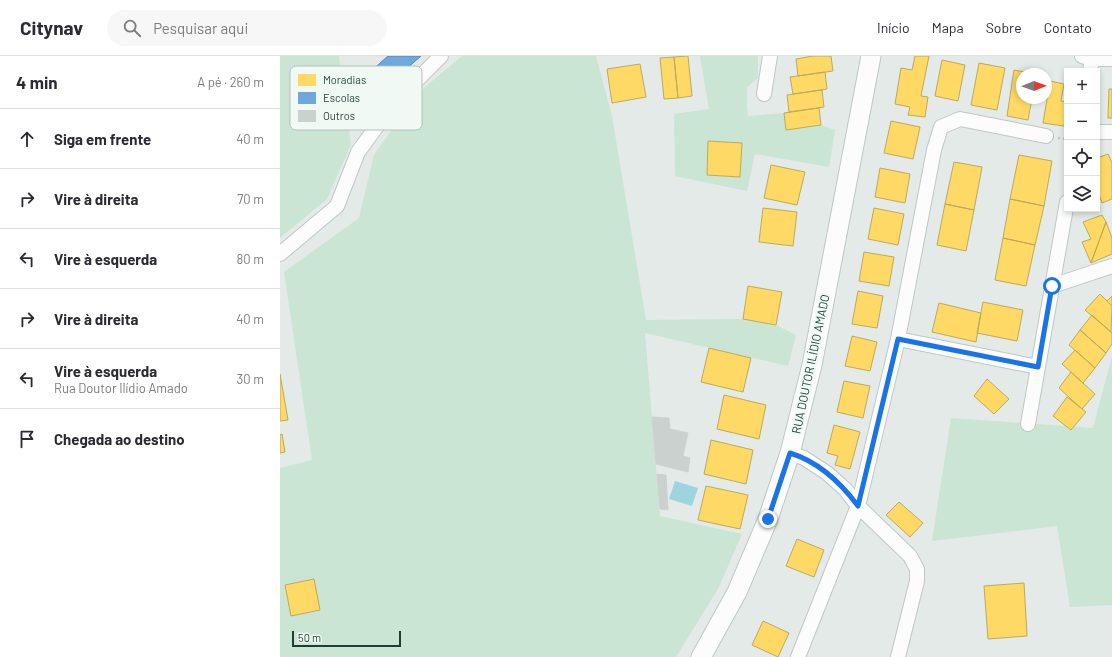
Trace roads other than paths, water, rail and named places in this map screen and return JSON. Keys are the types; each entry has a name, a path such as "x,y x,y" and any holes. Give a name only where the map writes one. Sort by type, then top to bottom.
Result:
{"street":[{"path":"422,75 441,56"},
{"path":"764,94 770,56"},
{"name":"RUA DOUTOR ILÍDIO AMADO","path":"701,657 737,592 768,519 790,453 812,365 871,56"},
{"path":"1088,62 1112,59"},
{"path":"798,657 858,506 898,339 934,150 941,127 960,119 1046,136"},
{"path":"280,254 337,206 358,152 374,130"},
{"path":"1100,132 1112,132"},
{"path":"1028,424 1065,212"},
{"path":"1052,286 1112,266"},
{"path":"898,339 1038,367"},
{"path":"790,453 804,458 827,473 845,489 858,506 910,556 917,569 917,581 898,657"}],"water":[{"path":"675,481 698,488 692,506 669,499"}]}
